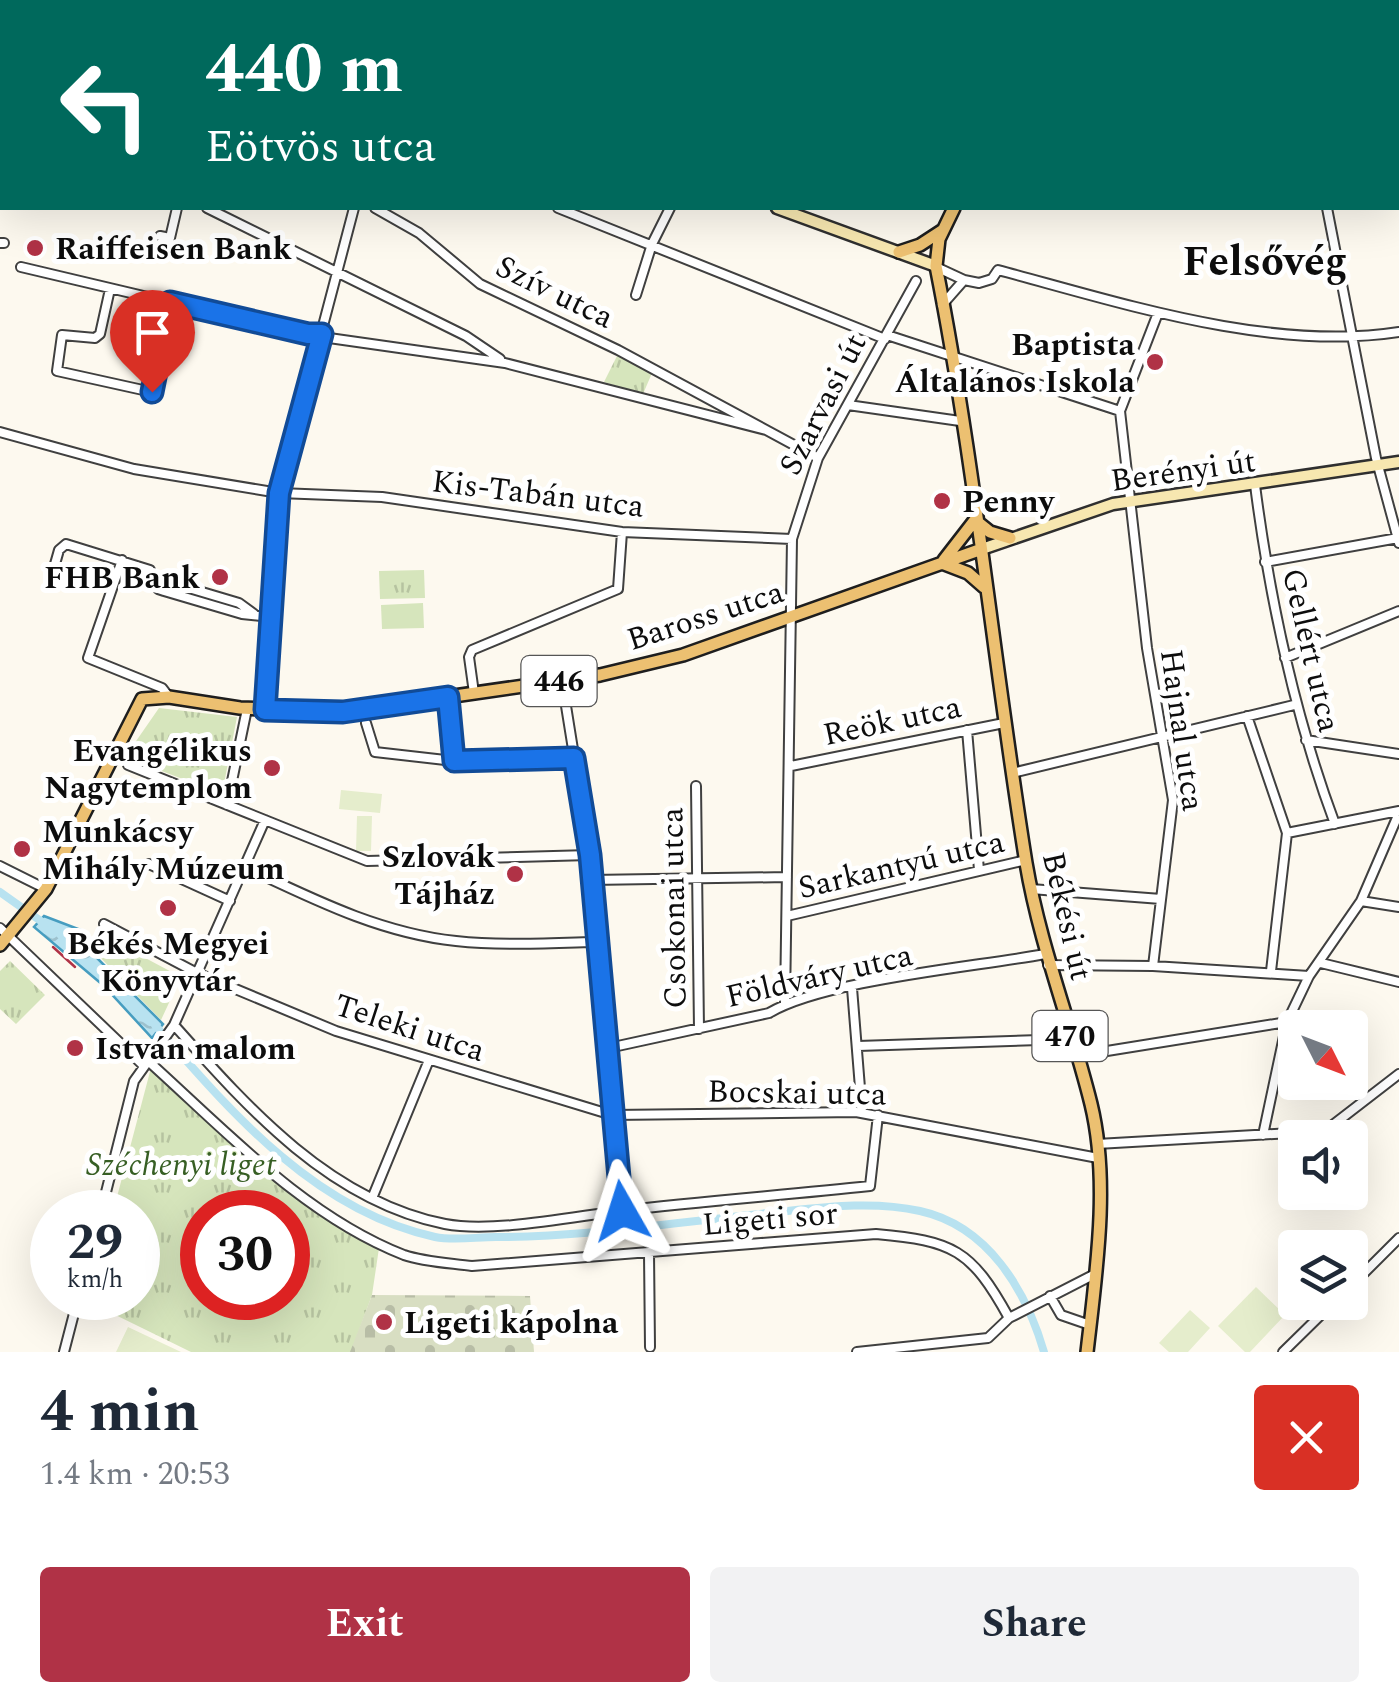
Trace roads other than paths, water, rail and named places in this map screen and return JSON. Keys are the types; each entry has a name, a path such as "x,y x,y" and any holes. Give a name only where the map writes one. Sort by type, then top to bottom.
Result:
{"main road":[{"path":"953,210 943,230 936,266 979,550"},
{"path":"899,252 920,245 943,230"},
{"path":"975,520 990,532 1010,538"},
{"path":"975,520 942,563 968,573 984,587"},
{"name":"Baross utca","path":"265,710 320,713 380,707 562,681 662,662 979,550"},
{"name":"Békési út","path":"979,550 1030,890 1047,960 1091,1102 1097,1144 1095,1274 1087,1352"},
{"path":"2,936 17,925 42,894 126,723 142,699 169,697"},
{"name":"446","path":"169,697 265,710"}],"street":[{"path":"0,162 0,174"},
{"path":"160,236 170,238 177,210"},
{"path":"210,210 466,336 504,363"},
{"path":"265,710 279,493 353,210"},
{"name":"Szív utca","path":"378,210 419,233 480,284 618,350 766,430"},
{"path":"563,210 886,337 1120,411 1158,313"},
{"path":"636,295 652,244 669,210"},
{"path":"783,210 964,280 986,283 998,270 1158,313 1355,339 1399,332"},
{"path":"1265,562 1398,540 1379,466 1327,210"},
{"path":"20,267 308,334 504,363 766,430 818,458"},
{"path":"942,305 964,280"},
{"name":"Szarvasi út","path":"785,1004 792,539 818,458 916,281"},
{"path":"110,289 100,334 95,338 62,335 54,368 152,392 170,302"},
{"path":"699,413 706,397"},
{"path":"848,405 960,421"},
{"name":"Hajnal utca","path":"1120,411 1161,738 1173,800 1153,966"},
{"name":"Kis-Tabán utca","path":"0,432 134,469 279,493 382,497 622,532 792,539"},
{"name":"Berényi út","path":"979,550 1079,512 1130,501 1399,462"},
{"name":"Gellért utca","path":"1255,484 1265,562 1294,705 1335,824"},
{"path":"474,694 469,657 472,650 618,590 622,532"},
{"path":"51,578 59,550 66,544 150,570 155,578 239,603 254,614 270,618"},
{"path":"122,560 88,658 162,688 169,697"},
{"path":"1285,658 1399,611"},
{"path":"562,681 590,855 604,1050 622,1211"},
{"path":"448,697 454,761"},
{"path":"1012,773 1294,705"},
{"path":"227,805 247,708"},
{"path":"1248,716 1286,833 1271,971"},
{"path":"366,723 375,752 454,761 574,758"},
{"name":"Reök utca","path":"791,766 1004,723"},
{"path":"967,730 979,870"},
{"path":"1306,740 1399,754"},
{"path":"128,765 367,861 590,855"},
{"name":"Csokonai utca","path":"696,786 699,1029"},
{"path":"1286,833 1399,812"},
{"path":"1292,1010 1308,976 1360,901 1399,812"},
{"path":"107,1190 134,1081 171,1028 265,820"},
{"name":"Sarkantyú utca","path":"787,916 1026,860"},
{"path":"149,864 230,901"},
{"path":"0,866 42,894"},
{"path":"245,867 368,922 424,936 501,943 595,942"},
{"path":"592,880 787,877"},
{"path":"1030,890 1161,899"},
{"path":"1360,901 1399,907"},
{"name":"Teleki utca","path":"104,924 196,973 336,1031 612,1115"},
{"name":"Ligeti sor","path":"2,936 273,1174 407,1256 472,1266 876,1234 929,1239 953,1247 974,1262 1007,1314"},
{"name":"Földváry utca","path":"604,1050 769,1013 785,1004 852,988 1047,960 1308,976"},
{"path":"1320,963 1399,982"},
{"path":"852,988 862,1113"},
{"path":"1076,1056 1278,1023"},
{"path":"171,1028 254,1114 318,1166 373,1196 448,1225 540,1222 870,1186 878,1116"},
{"path":"858,1046 1071,1040"},
{"path":"373,1196 429,1060"},
{"path":"1263,1135 1278,1064"},
{"path":"1097,1144 1325,1131 1399,1074"},
{"name":"Bocskai utca","path":"612,1115 862,1113 1098,1158"},
{"path":"1368,1268 1399,1238"},
{"path":"649,1253 650,1347"},
{"path":"986,1352 988,1338 1007,1314 1020,1314 1095,1274"},
{"path":"1050,1296 1061,1315 1090,1325"},
{"path":"64,1352 72,1320"},
{"path":"1282,1352 1315,1320"},
{"path":"857,1352 988,1338"}],"water":[{"path":"44,916 86,932 95,956 163,1024 152,1038 104,986 34,927"}],"waterway":[{"path":"0,892 45,924"},
{"path":"155,1025 278,1154 351,1205 392,1224 457,1239 598,1232 844,1206 920,1211 966,1231 1001,1264 1027,1306 1044,1352"}],"railway":[{"path":"53,947 75,967"}],"place":[{"name":"Raiffeisen Bank","path":"35,248"},
{"name":"Baptista Általános Iskola","path":"1155,362"},
{"name":"Penny","path":"942,501"},
{"name":"FHB Bank","path":"220,577"},
{"name":"Evangélikus Nagytemplom","path":"272,768"},
{"name":"Munkácsy Mihály Múzeum","path":"22,849"},
{"name":"Szlovák Tájház","path":"515,874"},
{"name":"Békés Megyei Könyvtár","path":"168,908"},
{"name":"István malom","path":"75,1048"},
{"name":"Ligeti kápolna","path":"384,1322"}],"district":[{"name":"Felsővég","path":"1265,260"}],"park label":[{"name":"Széchenyi liget","path":"181,1164"}]}
